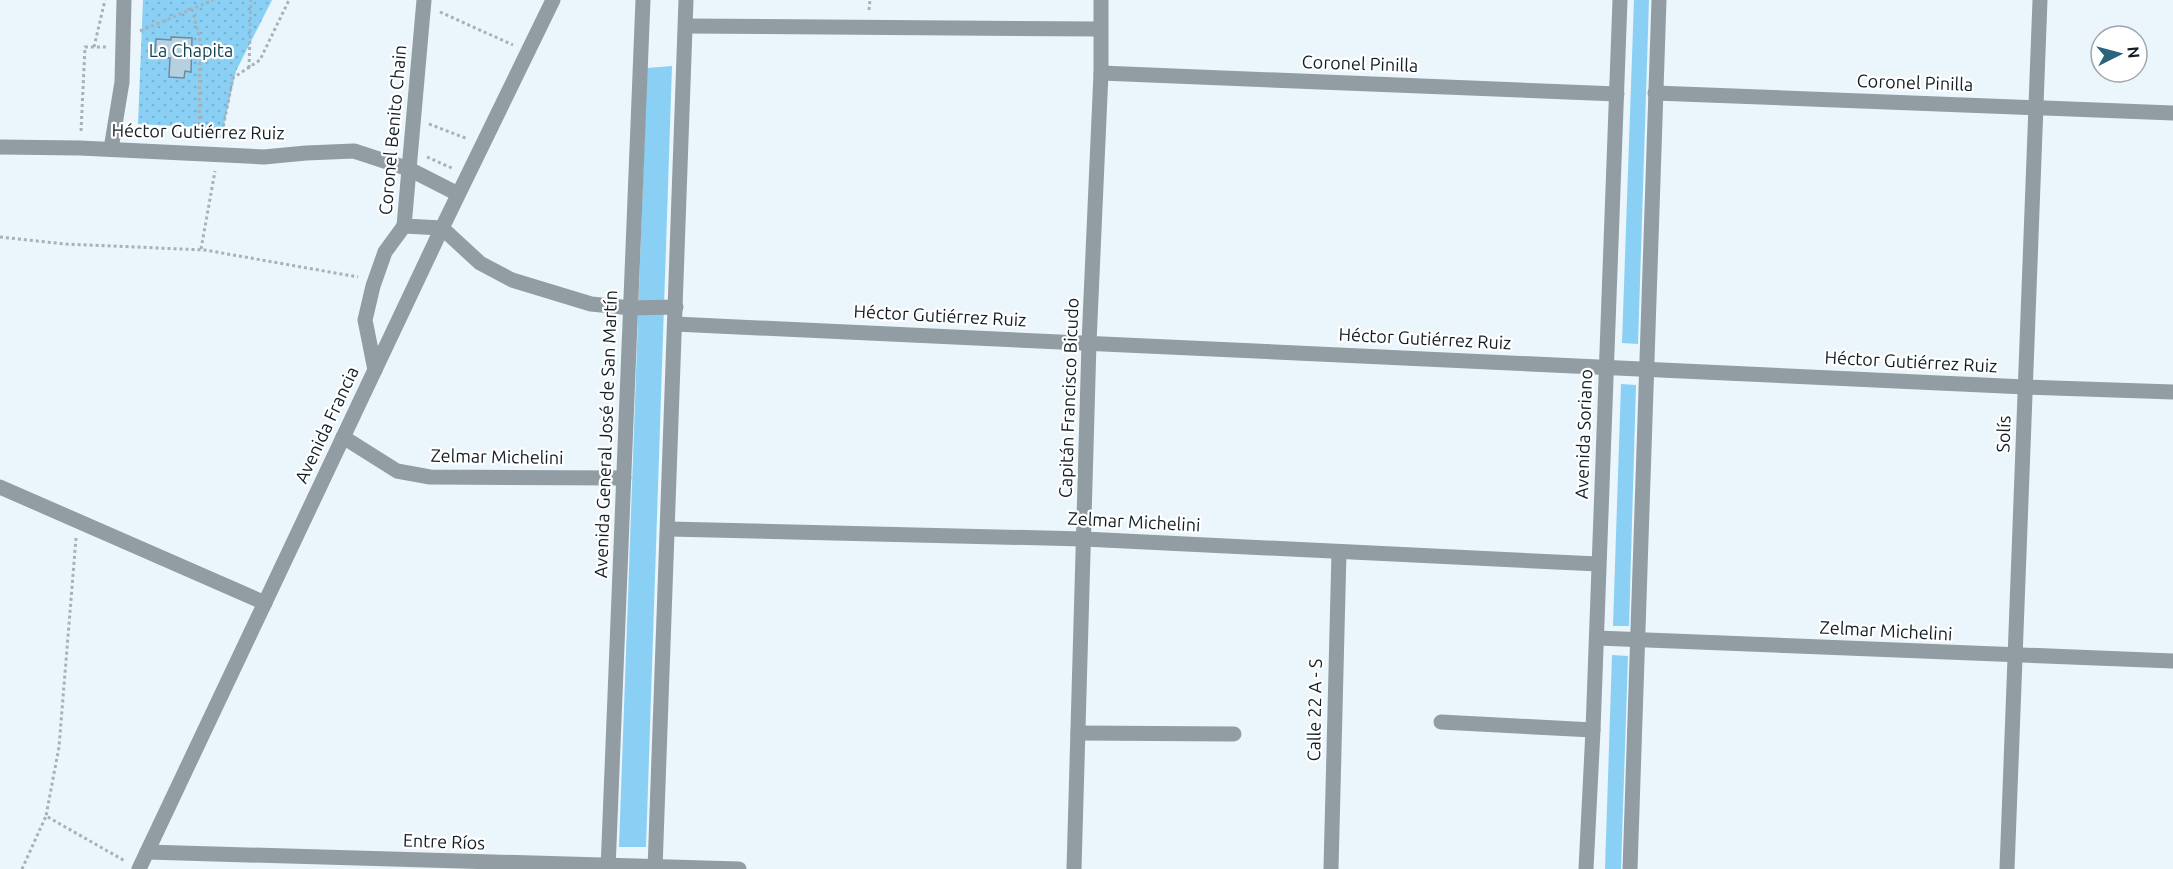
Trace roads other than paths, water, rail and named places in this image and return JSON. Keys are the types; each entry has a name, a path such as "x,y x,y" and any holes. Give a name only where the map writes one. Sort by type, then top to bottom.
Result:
{"street":[{"path":"111,149 122,82 124,0"},
{"name":"Avenida Francia","path":"134,866 147,852 458,194 553,0"},
{"name":"Avenida General José de San Martín","path":"608,867 643,0"},
{"path":"655,868 669,529 686,0"},
{"name":"Capitán Francisco Bicudo","path":"1074,869 1089,343 1101,73 1101,0"},
{"name":"Avenida Soriano","path":"1586,869 1597,638 1620,0"},
{"path":"1630,869 1659,0"},
{"name":"Solís","path":"2007,869 2040,0"},
{"name":"Coronel Benito Chain","path":"424,3 404,226 442,228"},
{"path":"686,26 1100,29"},
{"name":"Coronel Pinilla","path":"1101,73 1617,94"},
{"name":"Coronel Pinilla","path":"1655,93 2173,113"},
{"name":"Héctor Gutiérrez Ruiz","path":"0,147 111,149 264,157 354,151 409,169 458,194"},
{"path":"375,369 365,320 373,286 385,252 404,226"},
{"path":"442,228 480,263 512,280 591,304 632,308 676,307"},
{"name":"Héctor Gutiérrez Ruiz","path":"675,324 1647,370 2173,392"},
{"name":"Zelmar Michelini","path":"343,437 397,471 430,477 624,478"},
{"path":"0,487 265,603"},
{"name":"Zelmar Michelini","path":"669,529 1084,539 1598,564"},
{"name":"Calle 22 A - S","path":"1331,869 1339,552"},
{"name":"Zelmar Michelini","path":"1597,638 2173,661"},
{"path":"1441,722 1593,730"},
{"path":"1078,733 1234,734"},
{"name":"Entre Ríos","path":"147,852 343,864 739,869"}],"park label":[{"name":"La Chapita","path":"191,51"}]}
